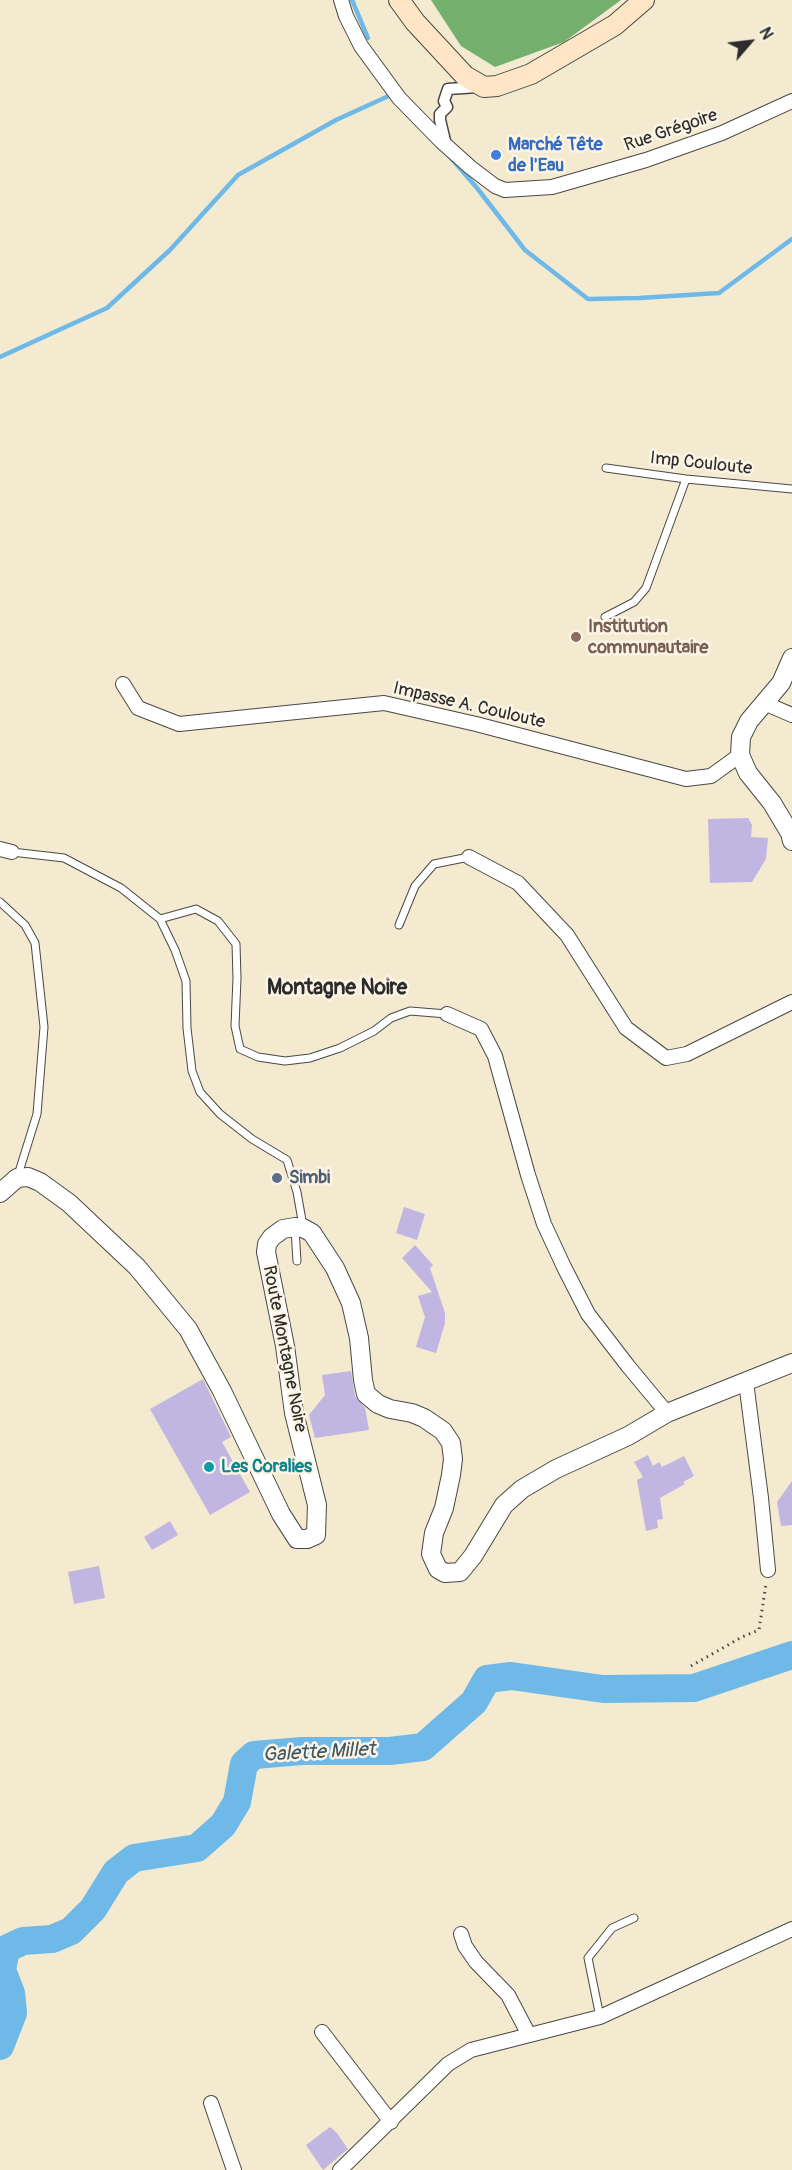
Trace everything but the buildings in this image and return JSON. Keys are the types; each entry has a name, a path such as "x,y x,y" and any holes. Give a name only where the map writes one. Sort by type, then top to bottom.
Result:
{"main road":[{"path":"399,0 415,22 465,76 484,87 497,86 531,74 615,26 644,0"}],"street":[{"name":"Rue Grégoire","path":"341,0 361,46 399,98 446,145 495,186 505,190 552,187 646,160 722,133 792,100"},
{"path":"446,145 440,114 447,107 444,101 448,89 484,87"},
{"path":"792,658 781,682 749,721 741,737 740,755 747,773 772,803 790,833 792,841"},
{"name":"Impasse A. Couloute","path":"123,684 138,708 179,724 384,703 476,724 686,779 711,776 740,755"},
{"path":"764,703 792,714"},
{"path":"469,858 518,883 567,935 626,1028 666,1058 687,1054 792,1002"},
{"path":"447,1014 481,1029 495,1056 544,1224 564,1267 588,1314 667,1413"},
{"name":"Route Montagne Noire","path":"18,1178 28,1177 40,1182 69,1203 110,1239 188,1329 222,1391 280,1514 297,1539 307,1539 316,1535 317,1505 294,1413 285,1346 266,1252 267,1244 282,1229 308,1230"},
{"path":"0,1193 18,1178"},
{"path":"308,1230 335,1268 351,1303 359,1338 366,1394 378,1404 390,1409 424,1418 443,1431 451,1443 453,1459 451,1475 444,1508 434,1533 431,1554 438,1569 445,1574 460,1572 473,1556 504,1505 522,1489 556,1469 628,1436 667,1413 792,1363"},
{"path":"746,1382 768,1570"},
{"path":"340,2170 448,2064 471,2050 600,2017 792,1929"},
{"path":"460,1934 476,1962 508,1995 529,2035"},
{"path":"322,2032 391,2122"},
{"path":"211,2103 234,2170"}],"lane":[{"name":"Imp Couloute","path":"606,468 792,489"},
{"path":"605,617 634,602 646,588 686,478"},
{"path":"6,851 64,858 122,888 160,919 176,950 186,981 187,1028 192,1071 200,1092 220,1114 252,1139 287,1160 308,1230 297,1261"},
{"path":"399,925 415,886 434,864 469,858"},
{"path":"0,903 25,924 35,943 44,1027 37,1114 18,1178"},
{"path":"160,919 196,909 218,921 236,944 235,1026 240,1048 258,1057 285,1061 310,1058 340,1048 374,1031 391,1018 410,1011 447,1014"},
{"path":"600,2017 588,1958 612,1928 634,1918"}],"path":[{"path":"691,1666 759,1630 768,1570"}],"green space":[{"path":"431,0 621,0 564,42 495,67 461,46"}],"waterway":[{"path":"352,0 368,38"},
{"path":"0,357 107,308 170,250 238,175 336,120 393,94"},
{"path":"451,158 525,250 588,299 719,293 792,239"},
{"name":"Galette Millet","path":"0,2046 13,2013 11,1993 2,1970 6,1949 23,1941 52,1939 71,1931 93,1909 116,1872 134,1858 197,1848 223,1825 237,1802 244,1764 254,1755 302,1751 390,1751 423,1747 474,1702 487,1679 511,1676 603,1689 694,1688 792,1655"}],"place":[{"name":"Marché Tête de l'Eau","path":"496,155"},
{"name":"Institution communautaire","path":"576,637"},
{"name":"Simbi","path":"277,1178"},
{"name":"Les Coralies","path":"209,1467"}],"district":[{"name":"Montagne Noire","path":"337,989"}]}
